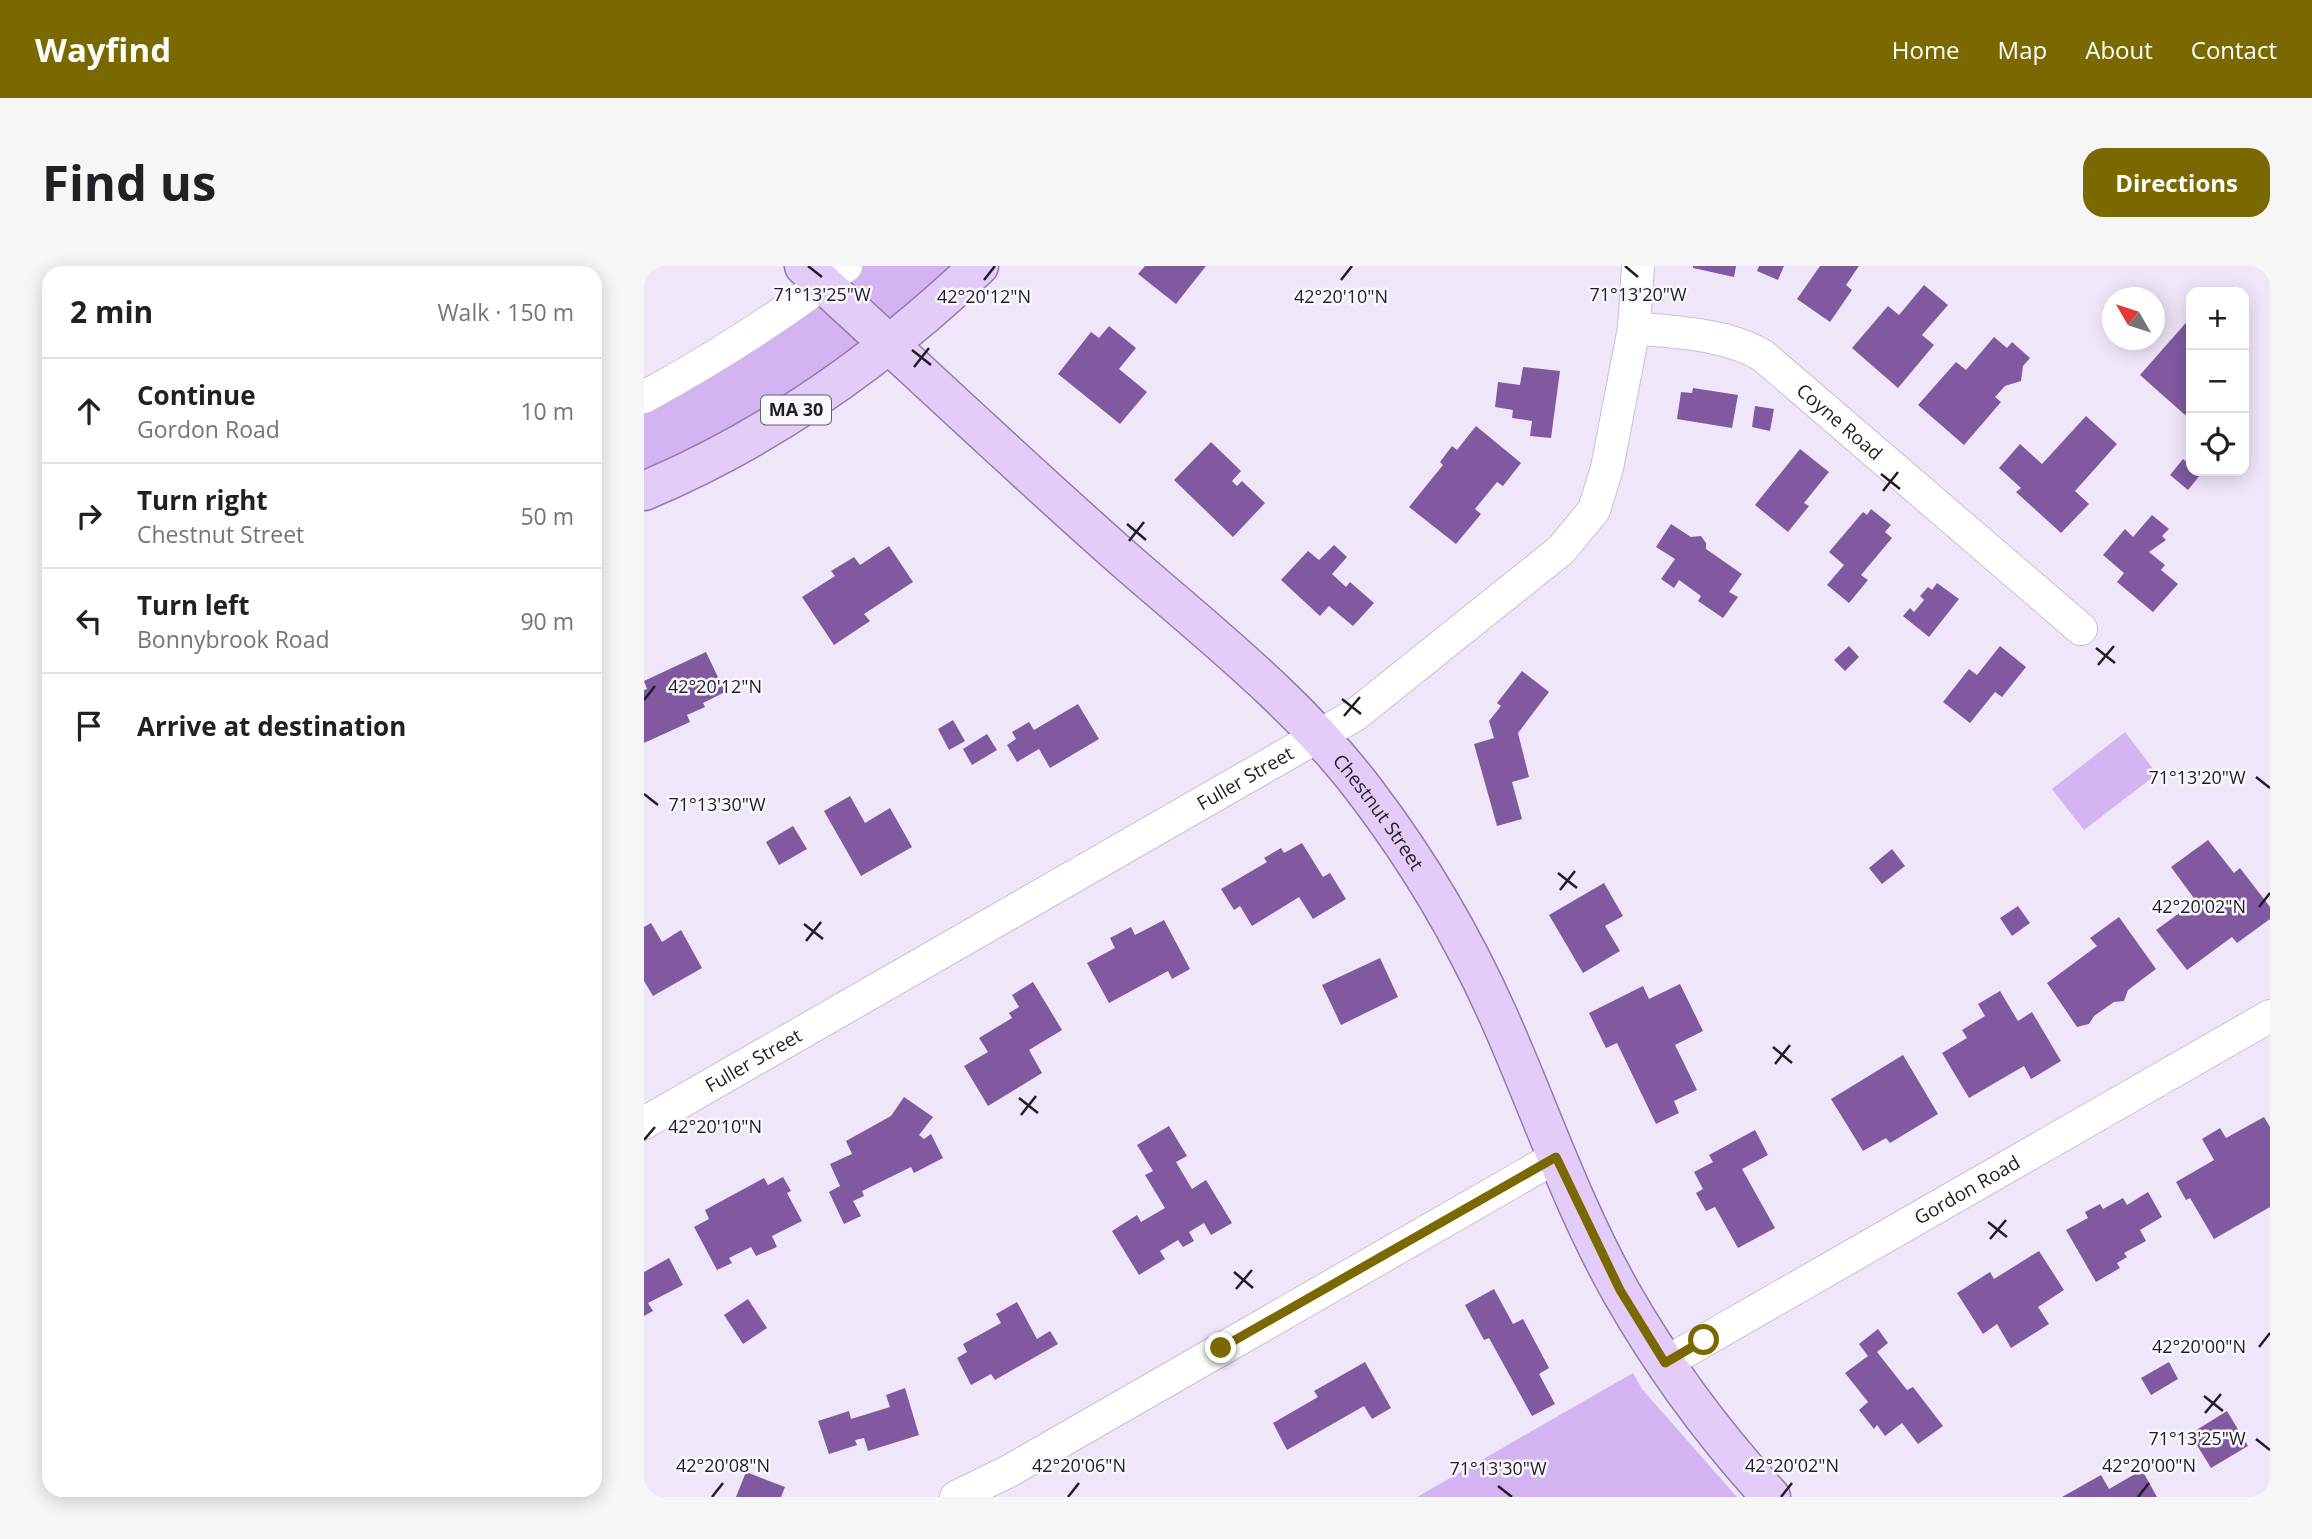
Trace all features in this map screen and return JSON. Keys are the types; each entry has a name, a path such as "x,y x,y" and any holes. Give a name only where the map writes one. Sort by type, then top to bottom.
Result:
{"main road":[{"name":"MA 30","path":"644,491 733,448 838,384 890,346 979,266"},
{"name":"Chestnut Street","path":"824,272 890,346 1317,734 1368,794 1456,934 1497,1012 1556,1157 1620,1290 1665,1363 1721,1443 1771,1497"}],"street":[{"name":"Fuller Street","path":"644,1122 1354,715 1561,550 1594,510 1607,468 1634,328 1638,266"},
{"path":"644,397 711,360 824,272"},
{"name":"Coyne Road","path":"1634,328 1740,343 1762,355 2081,629"},
{"name":"Gordon Road","path":"1665,1363 2270,1016"},
{"path":"956,1497 1012,1470 1556,1157"}],"shaded area":[{"path":"846,266 979,266 644,491 644,397"},
{"path":"2125,732 2157,774 2084,830 2052,789"},
{"path":"1633,1373 1642,1389 1737,1497 1417,1497"}],"building":[{"path":"1145,266 1206,266 1176,304 1138,274"},
{"path":"1693,266 1736,266 1734,277"},
{"path":"1759,266 1784,266 1778,280 1757,271"},
{"path":"1820,266 1859,266 1846,285 1852,290 1830,322 1797,299"},
{"path":"1924,285 1948,305 1922,335 1934,345 1898,388 1852,348 1888,306 1899,315"},
{"path":"2186,323 2185,415 2140,375 2162,350 2165,350"},
{"path":"1109,326 1136,348 1119,369 1147,392 1120,424 1058,374 1091,332 1099,338"},
{"path":"1994,337 2007,348 2012,342 2030,358 2023,366 2021,381 2005,386 1995,397 2001,402 1964,445 1918,405 1956,362 1966,370"},
{"path":"1523,367 1560,371 1551,438 1530,436 1532,421 1512,418 1513,410 1495,407 1498,382 1520,385"},
{"path":"1693,388 1738,395 1732,428 1677,419 1681,392 1692,393"},
{"path":"1755,406 1774,409 1770,431 1752,427"},
{"path":"2086,416 2117,444 2075,491 2089,504 2061,533 2016,492 2021,488 1999,468 2020,444 2042,464"},
{"path":"1476,426 1521,463 1503,486 1497,482 1475,509 1481,514 1456,544 1409,507 1443,465 1440,462 1452,446 1457,450"},
{"path":"1211,442 1241,471 1232,481 1237,486 1242,481 1265,503 1233,537 1174,480"},
{"path":"1800,449 1829,472 1804,503 1809,506 1788,532 1755,505"},
{"path":"2183,459 2186,462 2186,476 2199,476 2188,490 2170,475"},
{"path":"1871,509 1891,525 1885,532 1892,538 1861,575 1868,580 1849,603 1827,585 1844,565 1829,552 1863,512 1867,515"},
{"path":"2152,515 2169,529 2162,536 2166,540 2149,552 2165,565 2161,570 2178,584 2153,612 2117,582 2124,573 2103,555 2125,529 2133,537"},
{"path":"1671,524 1691,537 1701,536 1706,543 1706,549 1742,574 1729,592 1738,597 1723,618 1698,601 1701,596 1679,580 1674,588 1661,579 1675,559 1656,547"},
{"path":"1334,545 1347,557 1332,574 1346,587 1350,582 1374,603 1353,626 1329,606 1320,616 1281,580 1308,551 1319,560"},
{"path":"889,546 913,582 864,614 870,621 834,645 802,597 835,576 831,571 854,557 860,565"},
{"path":"1937,583 1959,599 1929,637 1903,616 1910,608 1914,612 1924,600 1920,596 1928,587 1932,590"},
{"path":"1849,646 1859,657 1845,671 1834,660"},
{"path":"2000,646 2026,667 2002,697 1995,692 1970,723 1943,702 1969,669 1977,675"},
{"path":"706,652 725,692 703,703 705,707 687,715 690,722 644,743 644,690 647,689 644,681"},
{"path":"1522,671 1549,692 1518,733 1529,777 1512,782 1522,819 1497,826 1474,744 1494,738 1489,721 1501,706 1497,703"},
{"path":"1078,704 1099,739 1050,768 1039,749 1017,762 1007,745 1016,739 1012,732 1029,722 1034,730"},
{"path":"953,720 965,741 949,750 938,729"},
{"path":"987,734 997,750 972,765 963,749"},
{"path":"850,796 865,823 890,808 912,847 861,876 824,811"},
{"path":"793,826 807,849 779,865 766,842"},
{"path":"2208,840 2234,873 2240,868 2270,907 2270,919 2237,943 2232,937 2187,970 2156,930 2196,901 2171,867"},
{"path":"1302,843 1323,877 1330,873 1346,899 1313,919 1299,897 1252,926 1240,906 1234,910 1221,889 1267,862 1264,858 1281,848 1284,853"},
{"path":"1892,849 1905,866 1882,884 1869,868"},
{"path":"1604,883 1623,916 1605,926 1620,951 1583,973 1549,915"},
{"path":"2018,906 2030,923 2012,936 2000,918"},
{"path":"2119,917 2156,969 2128,990 2124,1001 2114,1002 2094,1016 2089,1024 2077,1027 2047,983 2097,946 2090,938"},
{"path":"1164,920 1190,969 1172,979 1168,971 1109,1003 1087,963 1115,948 1110,938 1131,927 1135,935"},
{"path":"651,923 662,942 681,930 702,968 653,996 644,981 644,927"},
{"path":"1380,958 1398,997 1341,1025 1322,985"},
{"path":"1033,982 1062,1030 1029,1050 1042,1073 988,1106 964,1066 988,1052 979,1038 1012,1018 1009,1013 1019,1007 1012,995"},
{"path":"1680,984 1703,1031 1675,1045 1697,1090 1674,1101 1679,1113 1656,1124 1617,1043 1606,1048 1589,1013 1643,986 1649,999"},
{"path":"2000,991 2018,1021 2032,1012 2061,1061 2031,1079 2024,1066 1969,1098 1942,1053 1967,1038 1962,1030 1985,1016 1978,1004"},
{"path":"1903,1055 1938,1114 1890,1143 1886,1138 1863,1151 1831,1099"},
{"path":"904,1097 933,1117 919,1135 924,1139 931,1134 943,1158 914,1173 911,1167 862,1191 864,1196 853,1201 861,1216 844,1224 829,1192 840,1186 830,1164 852,1154 846,1141 891,1116"},
{"path":"2264,1117 2270,1127 2270,1207 2214,1239 2190,1198 2186,1200 2176,1182 2214,1160 2202,1139 2220,1128 2226,1138"},
{"path":"1169,1126 1187,1156 1176,1162 1192,1189 1206,1180 1232,1223 1211,1235 1204,1223 1189,1232 1194,1241 1183,1247 1178,1240 1160,1251 1165,1259 1139,1275 1112,1231 1137,1215 1141,1222 1165,1208 1145,1175 1153,1171 1137,1145"},
{"path":"1755,1130 1768,1155 1742,1169 1775,1228 1738,1248 1715,1207 1706,1211 1696,1193 1703,1189 1694,1172 1713,1162 1709,1155"},
{"path":"783,1177 791,1191 787,1193 802,1221 772,1236 777,1247 756,1256 751,1247 729,1258 732,1263 717,1270 694,1227 709,1219 705,1210 764,1178 768,1185"},
{"path":"2148,1192 2162,1217 2140,1230 2146,1241 2124,1253 2127,1257 2117,1263 2120,1268 2096,1282 2066,1230 2088,1218 2085,1212 2100,1204 2103,1209 2123,1198 2127,1205"},
{"path":"2039,1251 2064,1290 2038,1307 2049,1324 2011,1348 1997,1324 1983,1334 1957,1293 1990,1272 1994,1279"},
{"path":"669,1258 683,1285 648,1303 653,1311 644,1316 644,1272"},
{"path":"1494,1289 1513,1324 1523,1319 1549,1368 1539,1374 1555,1404 1532,1416 1489,1338 1484,1340 1465,1305"},
{"path":"748,1299 767,1328 743,1344 724,1315"},
{"path":"1017,1302 1037,1339 1050,1331 1058,1344 995,1380 991,1374 971,1385 957,1358 967,1352 963,1344 1001,1323 996,1314"},
{"path":"1878,1329 1888,1343 1877,1352 1907,1390 1913,1387 1943,1426 1918,1444 1902,1423 1885,1436 1877,1425 1874,1429 1859,1410 1868,1402 1845,1373 1868,1356 1859,1344"},
{"path":"1365,1362 1391,1408 1372,1419 1364,1406 1287,1450 1273,1423 1318,1397 1314,1391"},
{"path":"2169,1362 2178,1379 2151,1395 2141,1378"},
{"path":"905,1388 919,1435 868,1451 864,1438 855,1440 857,1445 829,1454 818,1421 849,1411 851,1419 890,1407 886,1395"},
{"path":"2227,1411 2248,1446 2211,1468 2190,1434"},
{"path":"2142,1470 2157,1497 2062,1497 2101,1475 2109,1489"},
{"path":"746,1472 785,1487 781,1497 736,1497"}],"route":[{"path":"1221,1348 1556,1157 1620,1290 1665,1363 1704,1340"}]}
